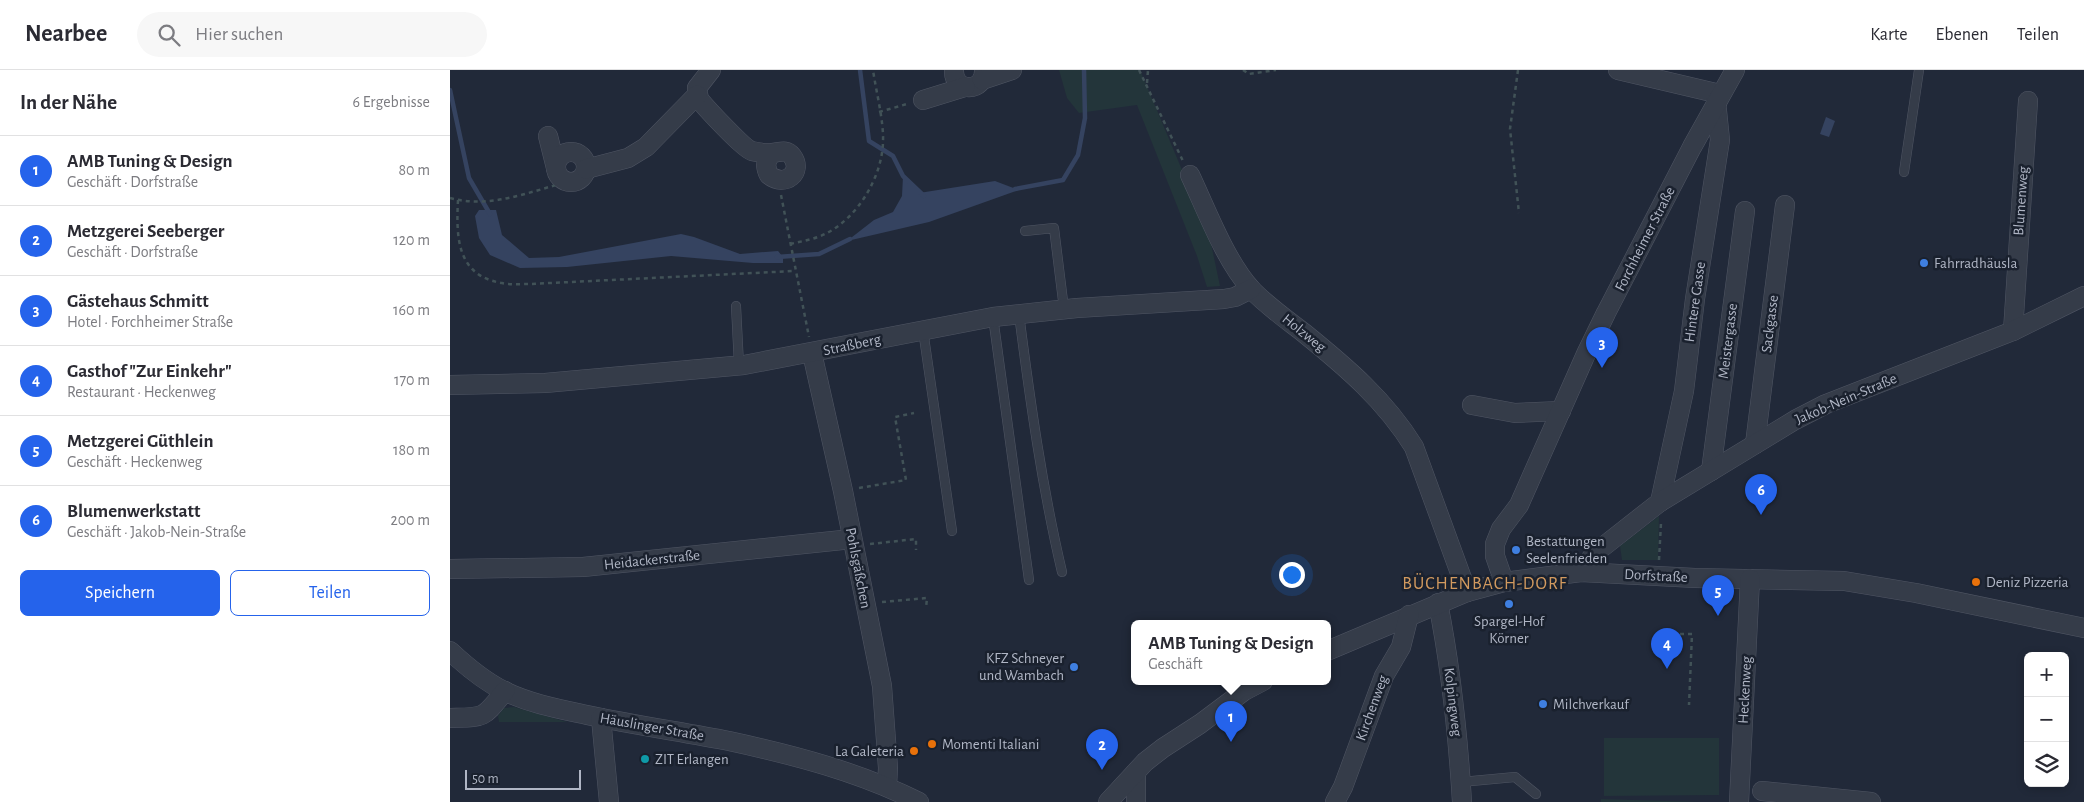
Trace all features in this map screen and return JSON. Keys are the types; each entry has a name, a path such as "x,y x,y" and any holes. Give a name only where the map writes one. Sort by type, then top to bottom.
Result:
{"street":[{"path":"711,70 697,88 697,95 703,104 750,150 772,154 784,151 793,158 796,167 792,176 783,181 778,180"},
{"path":"954,70 957,82 965,88"},
{"path":"923,100 975,87 983,75 1012,70"},
{"path":"1618,70 1718,98"},
{"name":"Forchheimer Straße","path":"1504,582 1495,556 1495,544 1501,529 1519,505 1606,312 1718,98 1735,70"},
{"path":"586,169 628,158 646,147 697,95"},
{"name":"Hintere Gasse","path":"1660,502 1684,390 1695,299 1720,140 1718,98"},
{"name":"Blumenweg","path":"2013,331 2028,101"},
{"path":"548,136 562,175 574,182 582,177 586,169 584,160 577,153 572,152 563,155 559,158 562,175"},
{"name":"Holzweg","path":"1190,175 1236,269 1252,289 1338,361 1385,405 1401,426 1414,447 1467,592"},
{"name":"Sackgasse","path":"1755,444 1786,205"},
{"name":"Meistergasse","path":"1711,471 1745,211"},
{"name":"Straßberg","path":"450,385 545,383 739,365 812,353 993,317 1064,309 1224,299 1235,297 1252,289"},
{"name":"Jakob-Nein-Straße","path":"1581,572 1595,553 1660,502 1755,444 1826,404 2013,331 2084,296"},
{"name":"Pohlsgäßchen","path":"812,353 843,491 882,686 887,786"},
{"path":"1472,404 1515,413 1561,411"},
{"name":"Heidackerstraße","path":"450,569 583,567 853,542"},
{"name":"Dorfstraße","path":"1331,649 1467,592 1504,582 1581,572 1844,581 1916,593 2084,628"},
{"name":"Heckenweg","path":"1749,793 1750,579"},
{"name":"Kolpingweg","path":"1438,603 1452,683 1462,802"},
{"name":"Kirchenweg","path":"1339,795 1384,676 1402,647 1409,615"},
{"name":"Häuslinger Straße","path":"450,651 468,668 505,691 542,706 729,742 820,763 887,786 919,802"},
{"path":"1108,802 1145,762 1255,685"},
{"path":"450,718 482,716 505,691"},
{"path":"601,718 609,802"},
{"path":"1136,772 1136,802"},
{"path":"1749,793 1871,802"}],"lane":[{"path":"1904,172 1919,70"},
{"path":"1025,231 1054,228 1064,309"},
{"path":"736,306 739,365"},
{"path":"1019,314 1042,473 1062,572"},
{"path":"993,317 1029,580"},
{"path":"923,330 952,531"},
{"path":"1461,782 1515,777 1536,794"}],"path":[{"path":"791,246 815,239 838,226 865,196 875,178 881,162 884,140 873,70"},
{"path":"1135,70 1140,71 1190,175"},
{"path":"1146,85 1148,70"},
{"path":"1243,70 1249,74 1276,70"},
{"path":"1518,70 1510,129 1519,212"},
{"path":"879,112 923,100"},
{"path":"450,198 472,203 495,200 562,175"},
{"path":"778,180 794,271 812,353"},
{"path":"458,200 459,246 466,264 480,276 502,283 530,284 794,271"},
{"path":"843,491 906,480 895,417 914,413"},
{"path":"1658,576 1660,502"},
{"path":"853,542 916,539 916,550"},
{"path":"866,604 927,598 926,608"},
{"path":"1680,634 1692,634 1689,705"}],"shaded area":[{"path":"1059,70 1140,70 1209,234 1220,286 1207,287 1197,256 1137,105 1079,113 1067,98"},
{"path":"1659,516 1658,560 1622,560 1620,546"},
{"path":"514,707 567,722 499,722 498,716 504,708"},
{"path":"1604,738 1719,738 1719,795 1604,796"},
{"path":"1601,799 1700,802 1601,802"}],"water":[{"path":"1826,117 1835,121 1829,137 1820,134"},
{"path":"903,176 919,193 995,181 1019,190 929,222 847,241 874,220 893,212 902,196"},
{"path":"479,210 496,210 502,235 529,258 559,257 681,234 740,254 778,251 783,257 783,263 753,263 671,256 567,267 520,268 490,255 479,238 475,216"}],"waterway":[{"path":"860,70 869,141 893,156 903,176 924,196"},
{"path":"1015,189 1063,180 1078,155 1085,118 1084,70"},
{"path":"450,90 469,178 490,214"},
{"path":"777,257 819,254 850,239"}],"place":[{"name":"Fahrradhäusla","path":"1924,263"},
{"name":"Gästehaus Schmitt","path":"1602,368"},
{"name":"Blumenwerkstatt","path":"1761,515"},
{"name":"Bestattungen Seelenfrieden","path":"1516,550"},
{"name":"Deniz Pizzeria","path":"1976,582"},
{"name":"Spargel-Hof Körner","path":"1509,604"},
{"name":"Metzgerei Güthlein","path":"1718,616"},
{"name":"KFZ Schneyer und Wambach","path":"1074,667"},
{"name":"Gasthof \"Zur Einkehr\"","path":"1667,669"},
{"name":"Milchverkauf","path":"1543,704"},
{"name":"AMB Tuning & Design","path":"1231,742"},
{"name":"Momenti Italiani","path":"932,744"},
{"name":"La Galeteria","path":"914,751"},
{"name":"ZIT Erlangen","path":"645,759"},
{"name":"Metzgerei Seeberger","path":"1102,770"}],"district":[{"name":"BÜCHENBACH-DORF","path":"1485,584"}]}
